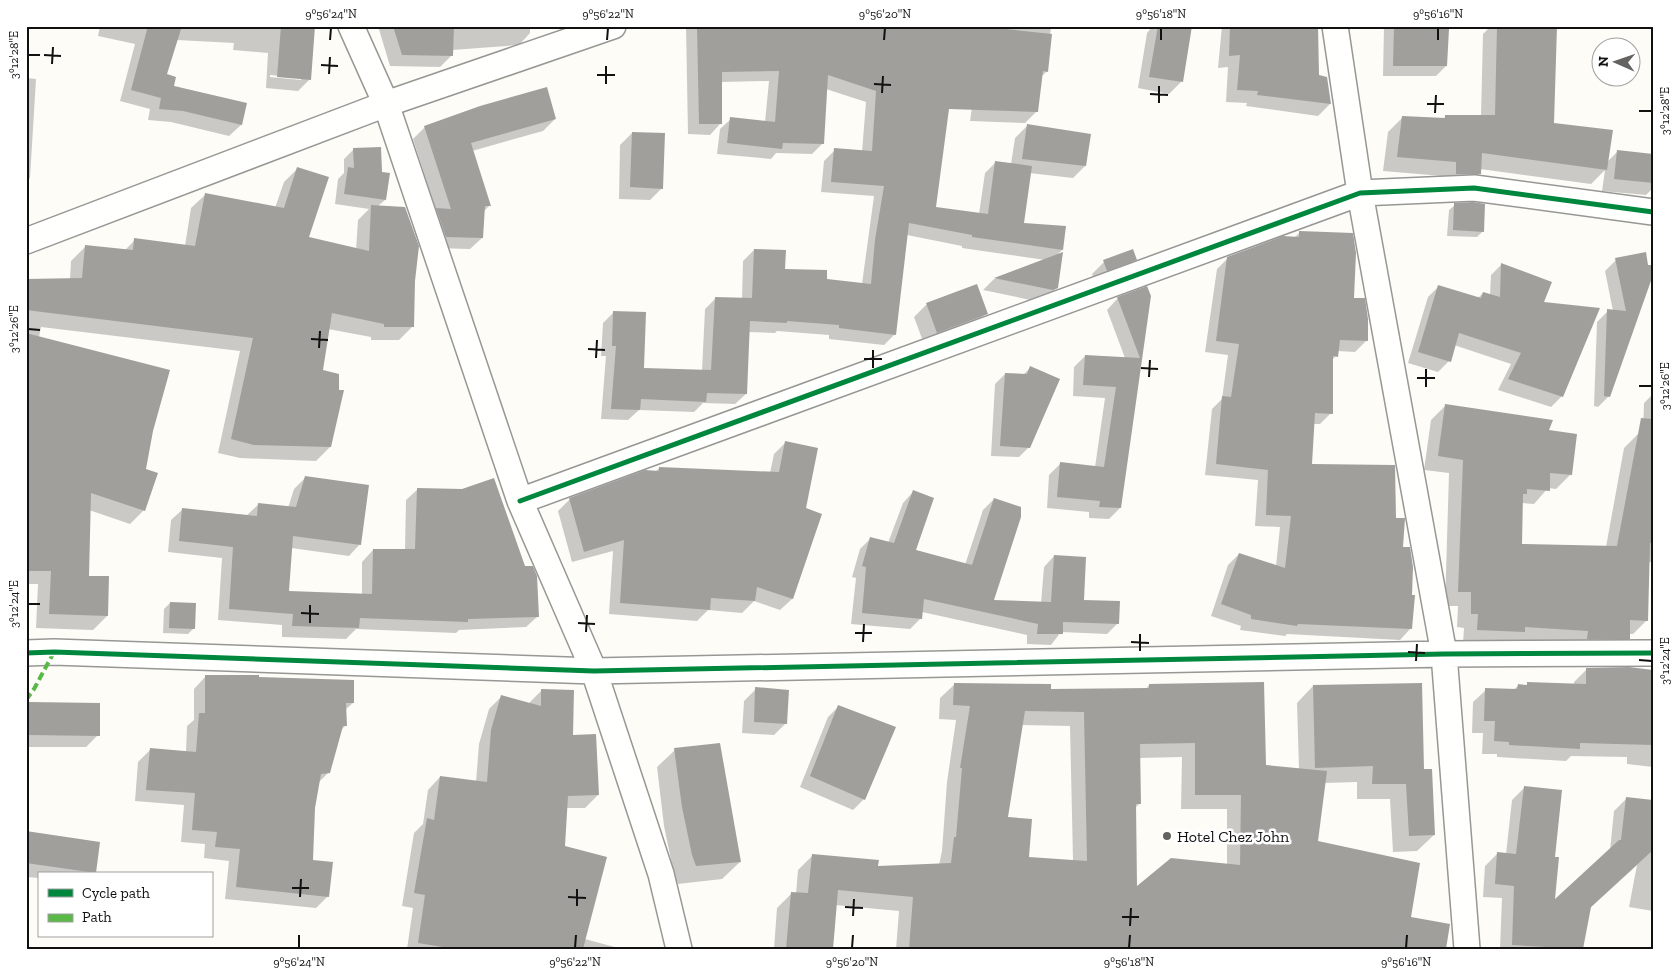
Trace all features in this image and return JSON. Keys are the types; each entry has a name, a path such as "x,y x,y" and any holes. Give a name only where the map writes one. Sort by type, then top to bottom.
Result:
{"street":[{"path":"351,26 386,104 520,501 594,672 661,874 679,949"},
{"path":"26,240 386,104 613,26"},
{"path":"1335,26 1360,193 1444,654 1467,949"},
{"path":"520,501 1360,193 1474,188 1653,212"},
{"path":"26,653 54,652 594,672 1444,654 1653,653"}],"building":[{"path":"148,26 182,26 167,74 176,77 174,86 247,103 242,125 183,111 159,109 161,98 131,90"},
{"path":"281,26 315,26 311,80 277,77"},
{"path":"393,26 454,26 453,56 402,55"},
{"path":"697,26 977,26 1052,34 1048,72 1043,71 1038,112 949,109 936,207 988,214 995,161 1032,166 1024,223 1066,226 1063,250 972,237 972,235 909,223 896,335 839,328 839,325 787,321 787,323 750,321 747,394 707,393 706,402 641,399 640,410 611,409 616,346 612,346 613,311 646,312 644,368 711,370 715,297 752,298 754,249 786,250 785,269 827,270 827,279 871,284 875,240 884,186 831,182 834,148 872,151 876,91 828,75 824,144 783,143 782,149 727,143 730,117 775,122 779,71 722,72 722,124 699,124"},
{"path":"1158,26 1192,26 1183,82 1149,77"},
{"path":"1230,26 1318,26 1319,75 1327,77 1331,104 1257,95 1258,91 1237,90 1240,55 1229,56"},
{"path":"1394,26 1449,29 1447,66 1393,66"},
{"path":"1497,26 1557,26 1554,123 1613,130 1607,170 1482,153 1481,174 1456,174 1456,162 1397,157 1402,116 1445,118 1445,115 1495,115"},
{"path":"547,87 556,119 471,143 491,206 485,206 483,238 446,237 436,208 451,209 424,126 480,106"},
{"path":"1027,124 1091,134 1086,166 1022,159"},
{"path":"632,132 665,133 663,189 630,187"},
{"path":"381,147 382,172 390,173 386,200 344,194 348,167 354,168 353,148"},
{"path":"1617,150 1653,154 1653,183 1614,179"},
{"path":"297,167 329,177 309,237 369,251 371,205 405,207 419,246 415,281 414,327 384,327 384,324 332,313 323,370 339,374 339,390 344,390 331,447 254,445 231,439 253,338 26,310 26,279 82,278 85,245 133,250 134,238 195,246 205,193 284,208"},
{"path":"1473,202 1485,204 1484,232 1453,230 1454,203"},
{"path":"1299,231 1353,233 1356,253 1354,298 1365,298 1368,319 1368,341 1340,340 1338,357 1333,356 1333,414 1315,413 1312,464 1395,465 1396,518 1405,518 1403,547 1410,547 1413,567 1412,595 1415,595 1412,629 1298,624 1297,626 1251,619 1251,615 1221,604 1239,553 1285,568 1291,516 1266,515 1268,470 1216,464 1222,396 1231,397 1239,344 1216,341 1227,257 1283,236 1299,237"},
{"path":"1133,249 1137,260 1107,271 1103,260"},
{"path":"1063,252 1058,288 1053,290 994,278"},
{"path":"1646,252 1648,265 1653,265 1653,275 1610,397 1604,396 1607,309 1626,311 1615,258"},
{"path":"1501,263 1552,282 1544,302 1600,308 1563,397 1508,379 1521,353 1459,333 1451,362 1418,352 1438,285 1481,298 1483,292 1500,297"},
{"path":"977,284 988,314 937,333 926,303"},
{"path":"1147,286 1151,296 1121,508 1099,507 1100,501 1057,497 1060,462 1104,467 1116,387 1083,385 1085,355 1140,358 1117,297"},
{"path":"26,333 170,370 153,431 146,469 158,473 145,511 91,493 89,576 109,576 108,616 49,614 51,571 26,571"},
{"path":"1030,366 1060,379 1030,448 1000,446 1005,373 1027,374"},
{"path":"1445,404 1553,420 1549,430 1577,434 1572,475 1550,473 1550,491 1527,489 1527,494 1523,494 1522,544 1617,546 1641,418 1653,419 1653,543 1650,543 1648,621 1630,620 1630,639 1587,639 1588,631 1525,627 1525,632 1477,630 1478,614 1471,614 1471,592 1458,592 1463,460 1438,456"},
{"path":"785,441 818,448 806,508 822,514 793,599 757,587 755,601 711,598 710,610 620,603 624,540 584,552 569,498 645,470 659,471 659,467 779,472"},
{"path":"305,476 369,485 361,545 293,536 289,591 372,594 373,549 415,549 417,488 462,489 494,478 525,566 533,566 537,576 539,617 468,619 468,622 360,618 359,628 292,626 293,614 229,609 233,547 179,541 182,508 257,516 258,503 296,507"},
{"path":"913,490 934,498 916,550 972,565 994,498 1021,507 1021,517 994,600 1051,602 1054,555 1086,557 1084,600 1120,601 1119,624 1063,622 1063,634 1037,634 1038,624 924,599 922,619 862,613 866,567 862,566 870,537 894,543"},
{"path":"170,602 196,603 195,629 169,628"},
{"path":"1629,667 1653,670 1653,745 1580,743 1580,749 1509,745 1509,742 1494,741 1495,721 1484,721 1485,688 1517,689 1518,684 1527,685 1527,682 1586,684 1586,668"},
{"path":"205,675 259,675 259,677 354,680 354,703 346,703 347,726 343,726 330,773 321,774 315,808 313,860 333,862 329,897 236,887 240,849 215,847 217,832 192,830 195,793 146,790 150,748 196,752 199,713 205,713"},
{"path":"1264,682 1266,765 1327,771 1318,841 1420,863 1411,917 1450,924 1446,949 909,949 913,897 838,890 833,949 786,949 791,892 808,893 812,854 879,860 878,866 951,863 954,837 956,837 962,768 960,768 970,706 953,705 954,683 1051,684 1051,689 1149,688 1149,684","holes":["1025,711 1084,712 1087,861 1029,857 1032,819 1008,817","1195,743 1195,795 1241,795 1240,865 1171,858 1137,886 1136,804 1141,804 1140,744"]},
{"path":"1422,683 1424,769 1432,769 1435,835 1409,836 1406,784 1372,784 1373,766 1315,768 1313,685"},
{"path":"755,687 789,690 787,724 754,722"},
{"path":"541,689 574,690 573,735 596,734 599,795 568,796 565,846 607,857 583,949 455,949 418,943 425,895 414,893 427,818 434,820 440,776 487,782 491,730 501,695 541,706"},
{"path":"29,702 100,703 100,736 29,735"},
{"path":"838,705 896,727 865,800 810,776"},
{"path":"720,743 741,862 696,866 682,807 674,748"},
{"path":"1524,786 1562,790 1555,857 1559,857 1555,899 1621,840 1626,797 1653,800 1653,850 1591,907 1583,949 1512,945 1514,886 1495,884 1497,852 1516,854"},
{"path":"26,831 100,842 96,872 26,863"}],"marked path":[{"path":"26,700 54,652"}],"cycle path":[{"path":"520,501 1360,193 1474,188 1653,212"},
{"path":"26,653 54,652 594,671 1444,654 1653,653"}],"place":[{"name":"Hotel Chez John","path":"1167,836"}]}
